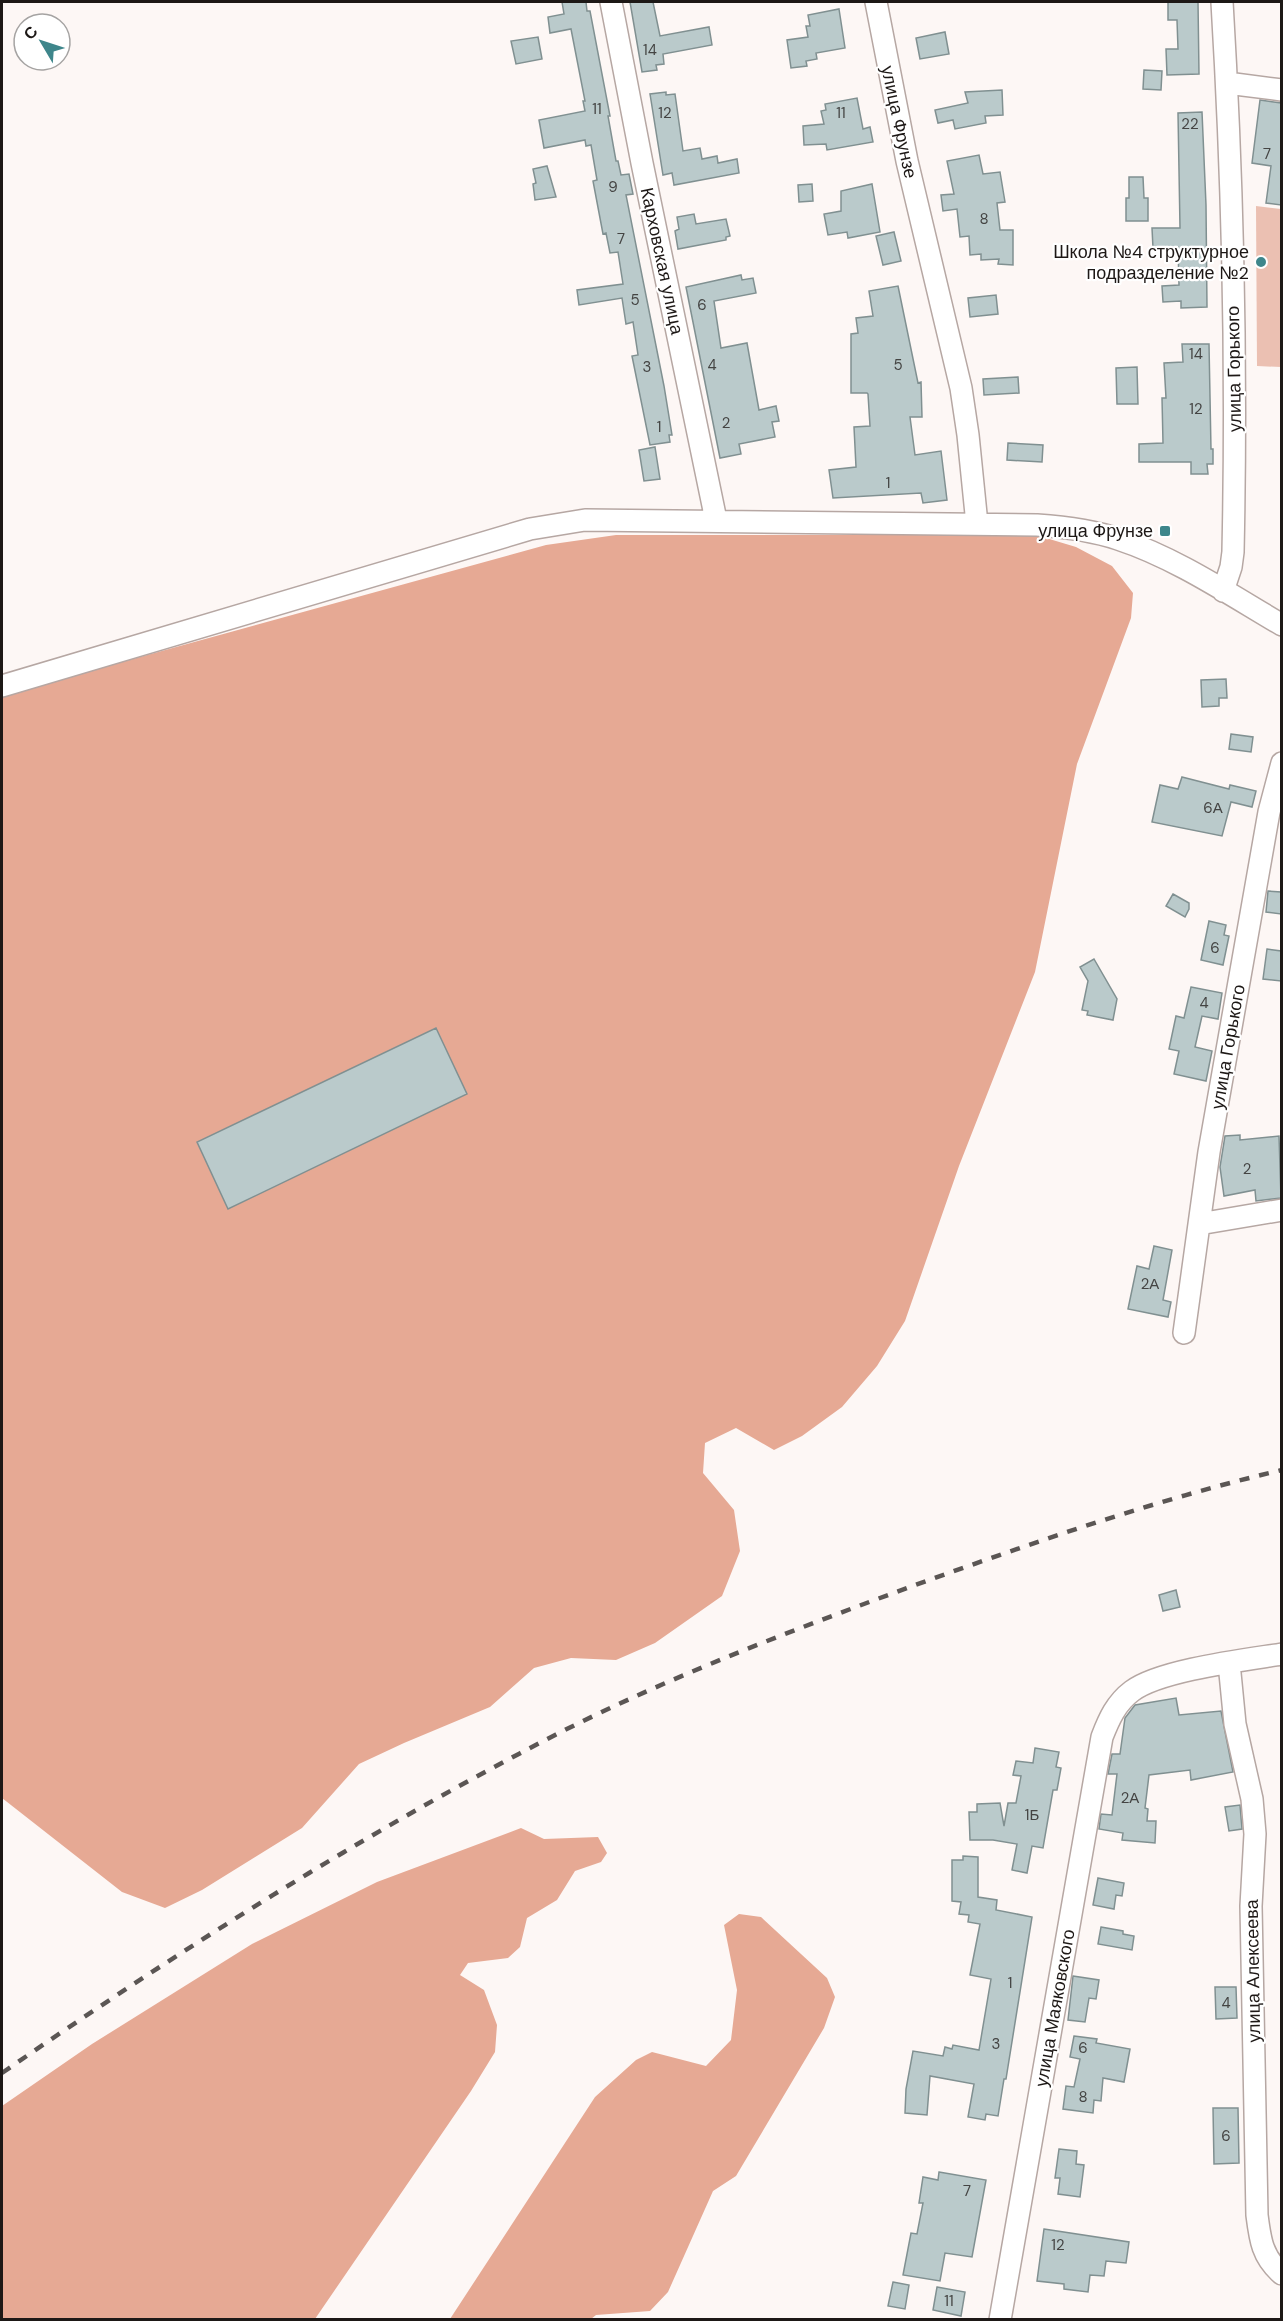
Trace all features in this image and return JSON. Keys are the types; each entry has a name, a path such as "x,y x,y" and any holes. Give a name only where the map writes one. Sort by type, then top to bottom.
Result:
{"street":[{"name":"Карховская улица","path":"611,2 716,520"},
{"name":"улица Фрунзе","path":"876,2 907,161 961,388 969,435 977,524"},
{"name":"улица Горького","path":"1222,2 1227,83 1235,416 1233,552 1223,591"},
{"path":"1227,83 1281,90"},
{"path":"2,686 530,529 585,520 716,520 1068,527 1118,539 1176,565 1281,625"},
{"name":"улица Горького","path":"1184,1334 1209,1152 1269,812 1281,763"},
{"path":"1199,1224 1281,1210"},
{"path":"1229,1663 1281,1654"},
{"name":"улица Маяковского","path":"1000,2319 1102,1737 1110,1715 1133,1690 1156,1678 1229,1663"},
{"name":"улица Алексеева","path":"1229,1663 1235,1724 1252,1799 1256,1834 1251,1906 1257,2215 1261,2247 1271,2264 1281,2274"}],"shaded area":[{"path":"1256,206 1281,209 1281,367 1257,366"},
{"path":"616,535 1036,535 1076,547 1112,566 1133,593 1131,618 1077,764 1035,972 959,1166 905,1321 877,1366 842,1407 802,1436 774,1450 736,1428 705,1443 703,1473 734,1510 740,1551 722,1596 655,1643 616,1660 571,1658 534,1668 490,1707 359,1764 302,1828 202,1890 165,1908 122,1892 2,1798 2,695 546,545"},
{"path":"521,1828 544,1839 598,1837 607,1853 601,1862 575,1871 557,1900 527,1918 520,1947 508,1958 468,1963 460,1975 484,1990 497,2025 495,2052 471,2091 315,2319 2,2319 2,2106 92,2044 252,1944 377,1882"},
{"path":"739,1914 761,1917 827,1978 835,1997 824,2028 736,2176 713,2191 668,2292 650,2311 596,2315 591,2319 450,2319 595,2097 636,2060 652,2052 706,2066 731,2040 737,1990 724,1925"}],"building":[{"path":"562,2 586,2 587,11 590,11 616,161 618,161 621,175 629,174 633,194 626,195 664,386 672,435 669,435 670,442 650,445 632,356 638,355 633,322 626,324 622,298 579,305 577,290 623,284 618,252 610,253 606,233 603,234 593,181 597,180 591,145 586,146 585,140 544,148 539,120 585,111 571,29 550,33 548,17 564,14"},
{"path":"630,2 653,2 660,36 709,27 712,45 663,54 664,64 656,65 657,70 642,72"},
{"path":"1168,2 1198,2 1199,74 1167,75 1166,49 1178,49 1177,20 1168,20"},
{"path":"839,9 845,48 816,53 817,59 806,61 807,66 791,68 787,40 808,37 806,26 810,26 808,15"},
{"path":"945,32 949,54 920,59 916,38"},
{"path":"538,37 542,59 516,64 511,41"},
{"path":"1144,70 1162,71 1161,90 1143,89"},
{"path":"1002,90 1003,115 985,116 986,123 955,129 953,120 938,123 935,110 968,103 965,92"},
{"path":"666,92 666,95 675,94 683,151 700,148 702,159 717,156 718,163 737,159 739,173 674,185 672,173 663,175 650,94"},
{"path":"857,98 863,129 870,127 873,142 827,150 826,144 804,145 803,126 824,124 821,111 826,110 825,104"},
{"path":"1260,100 1281,103 1281,205 1266,203 1271,166 1252,163"},
{"path":"1202,112 1207,307 1181,308 1181,301 1163,302 1162,286 1179,285 1178,247 1153,248 1152,228 1180,228 1178,113"},
{"path":"979,155 983,174 1000,172 1005,202 997,203 1000,230 1013,230 1013,265 998,264 999,259 981,260 981,254 970,255 969,236 960,237 957,209 943,211 941,195 954,194 947,161"},
{"path":"547,166 556,197 535,200 533,184 536,183 533,169"},
{"path":"1129,177 1143,177 1144,198 1148,198 1148,221 1126,221"},
{"path":"812,184 813,201 799,202 798,185"},
{"path":"872,184 880,232 848,238 847,232 828,235 824,214 841,211 841,191"},
{"path":"694,214 696,224 726,219 730,236 726,237 726,240 678,249 675,231 679,229 677,217"},
{"path":"894,232 901,261 883,265 876,236"},
{"path":"741,275 742,280 753,278 756,293 714,301 721,348 747,343 759,410 776,406 779,421 772,422 775,437 739,444 741,454 720,458 686,287"},
{"path":"898,286 918,383 921,382 922,417 910,417 915,455 941,451 947,500 923,503 921,493 833,498 829,470 856,467 854,427 870,426 868,394 851,393 851,334 858,333 856,318 873,316 869,291"},
{"path":"996,295 998,314 970,317 968,298"},
{"path":"1182,344 1209,344 1213,464 1207,464 1208,474 1191,474 1191,462 1139,462 1139,444 1163,443 1162,398 1166,398 1164,363 1183,362"},
{"path":"1137,367 1138,404 1117,404 1116,368"},
{"path":"1018,377 1019,393 984,395 983,379"},
{"path":"1008,443 1043,445 1042,462 1007,460"},
{"path":"655,447 660,479 644,481 639,450"},
{"path":"1226,679 1227,698 1219,698 1219,706 1202,707 1201,680"},
{"path":"1231,734 1253,737 1251,752 1229,749"},
{"path":"1182,777 1229,789 1230,785 1256,791 1252,807 1231,802 1222,836 1152,822 1160,785 1178,789"},
{"path":"1268,891 1281,892 1281,914 1266,912"},
{"path":"1173,894 1189,903 1185,917 1166,906"},
{"path":"1209,921 1226,925 1224,935 1229,936 1223,965 1201,960"},
{"path":"1267,949 1281,951 1281,981 1263,979"},
{"path":"1094,959 1117,999 1113,1020 1087,1015 1088,1011 1082,1010 1088,981 1080,967"},
{"path":"1191,987 1222,993 1218,1019 1202,1016 1195,1047 1212,1051 1206,1081 1174,1074 1179,1051 1169,1049 1176,1016 1184,1018"},
{"path":"436,1028 467,1094 228,1209 197,1142"},
{"path":"1240,1135 1240,1140 1279,1136 1281,1198 1256,1201 1255,1190 1224,1196 1220,1167 1225,1136"},
{"path":"1154,1246 1172,1250 1163,1300 1171,1302 1168,1317 1128,1309 1137,1266 1149,1269"},
{"path":"1176,1590 1180,1607 1163,1611 1159,1595"},
{"path":"1176,1698 1179,1715 1221,1711 1233,1772 1191,1780 1190,1770 1149,1775 1145,1808 1148,1809 1147,1821 1156,1821 1155,1843 1122,1840 1123,1833 1099,1829 1101,1814 1112,1815 1117,1774 1108,1774 1112,1754 1120,1754 1125,1718 1135,1705"},
{"path":"1035,1748 1059,1752 1056,1767 1061,1768 1057,1790 1053,1790 1043,1848 1032,1846 1027,1873 1012,1870 1017,1844 993,1840 970,1840 969,1812 977,1812 977,1804 1000,1803 1004,1826 1008,1803 1016,1803 1021,1776 1013,1775 1016,1761 1033,1763"},
{"path":"1240,1805 1242,1829 1229,1831 1225,1807"},
{"path":"963,1856 978,1857 978,1897 997,1900 996,1910 1032,1917 998,2116 986,2114 985,2120 968,2117 974,2084 930,2076 927,2115 905,2113 906,2089 913,2051 943,2056 945,2047 952,2049 953,2045 979,2050 991,1979 970,1975 980,1924 968,1922 969,1915 959,1914 961,1902 952,1901 952,1860 963,1860"},
{"path":"1098,1878 1124,1883 1122,1896 1116,1895 1114,1909 1093,1905"},
{"path":"1101,1927 1123,1931 1123,1934 1134,1936 1132,1950 1098,1944"},
{"path":"1073,1976 1099,1980 1096,1999 1089,1998 1085,2022 1068,2020"},
{"path":"1215,1987 1236,1987 1237,2018 1216,2019"},
{"path":"1074,2036 1097,2039 1096,2043 1130,2049 1124,2082 1103,2078 1101,2101 1094,2100 1093,2113 1063,2109 1066,2086 1074,2087 1080,2059 1070,2057"},
{"path":"1213,2108 1238,2108 1239,2163 1214,2164"},
{"path":"1059,2149 1077,2151 1076,2164 1084,2165 1080,2197 1058,2194 1060,2178 1055,2178"},
{"path":"939,2172 986,2180 972,2257 945,2253 940,2281 903,2275 911,2233 917,2234 923,2203 919,2203 923,2177 938,2180"},
{"path":"1044,2229 1129,2242 1126,2263 1106,2261 1104,2276 1090,2275 1088,2292 1064,2289 1064,2284 1037,2281"},
{"path":"893,2282 909,2285 905,2309 888,2306"},
{"path":"937,2287 965,2292 961,2316 933,2310"}],"railway":[{"path":"2,2073 137,1982 274,1894 414,1811 599,1713 729,1656 953,1572 1139,1509 1282,1470"}],"place":[{"name":"Школа №4 структурное подразделение №2","path":"1261,262"},
{"name":"улица Фрунзе","path":"1165,531"}]}
